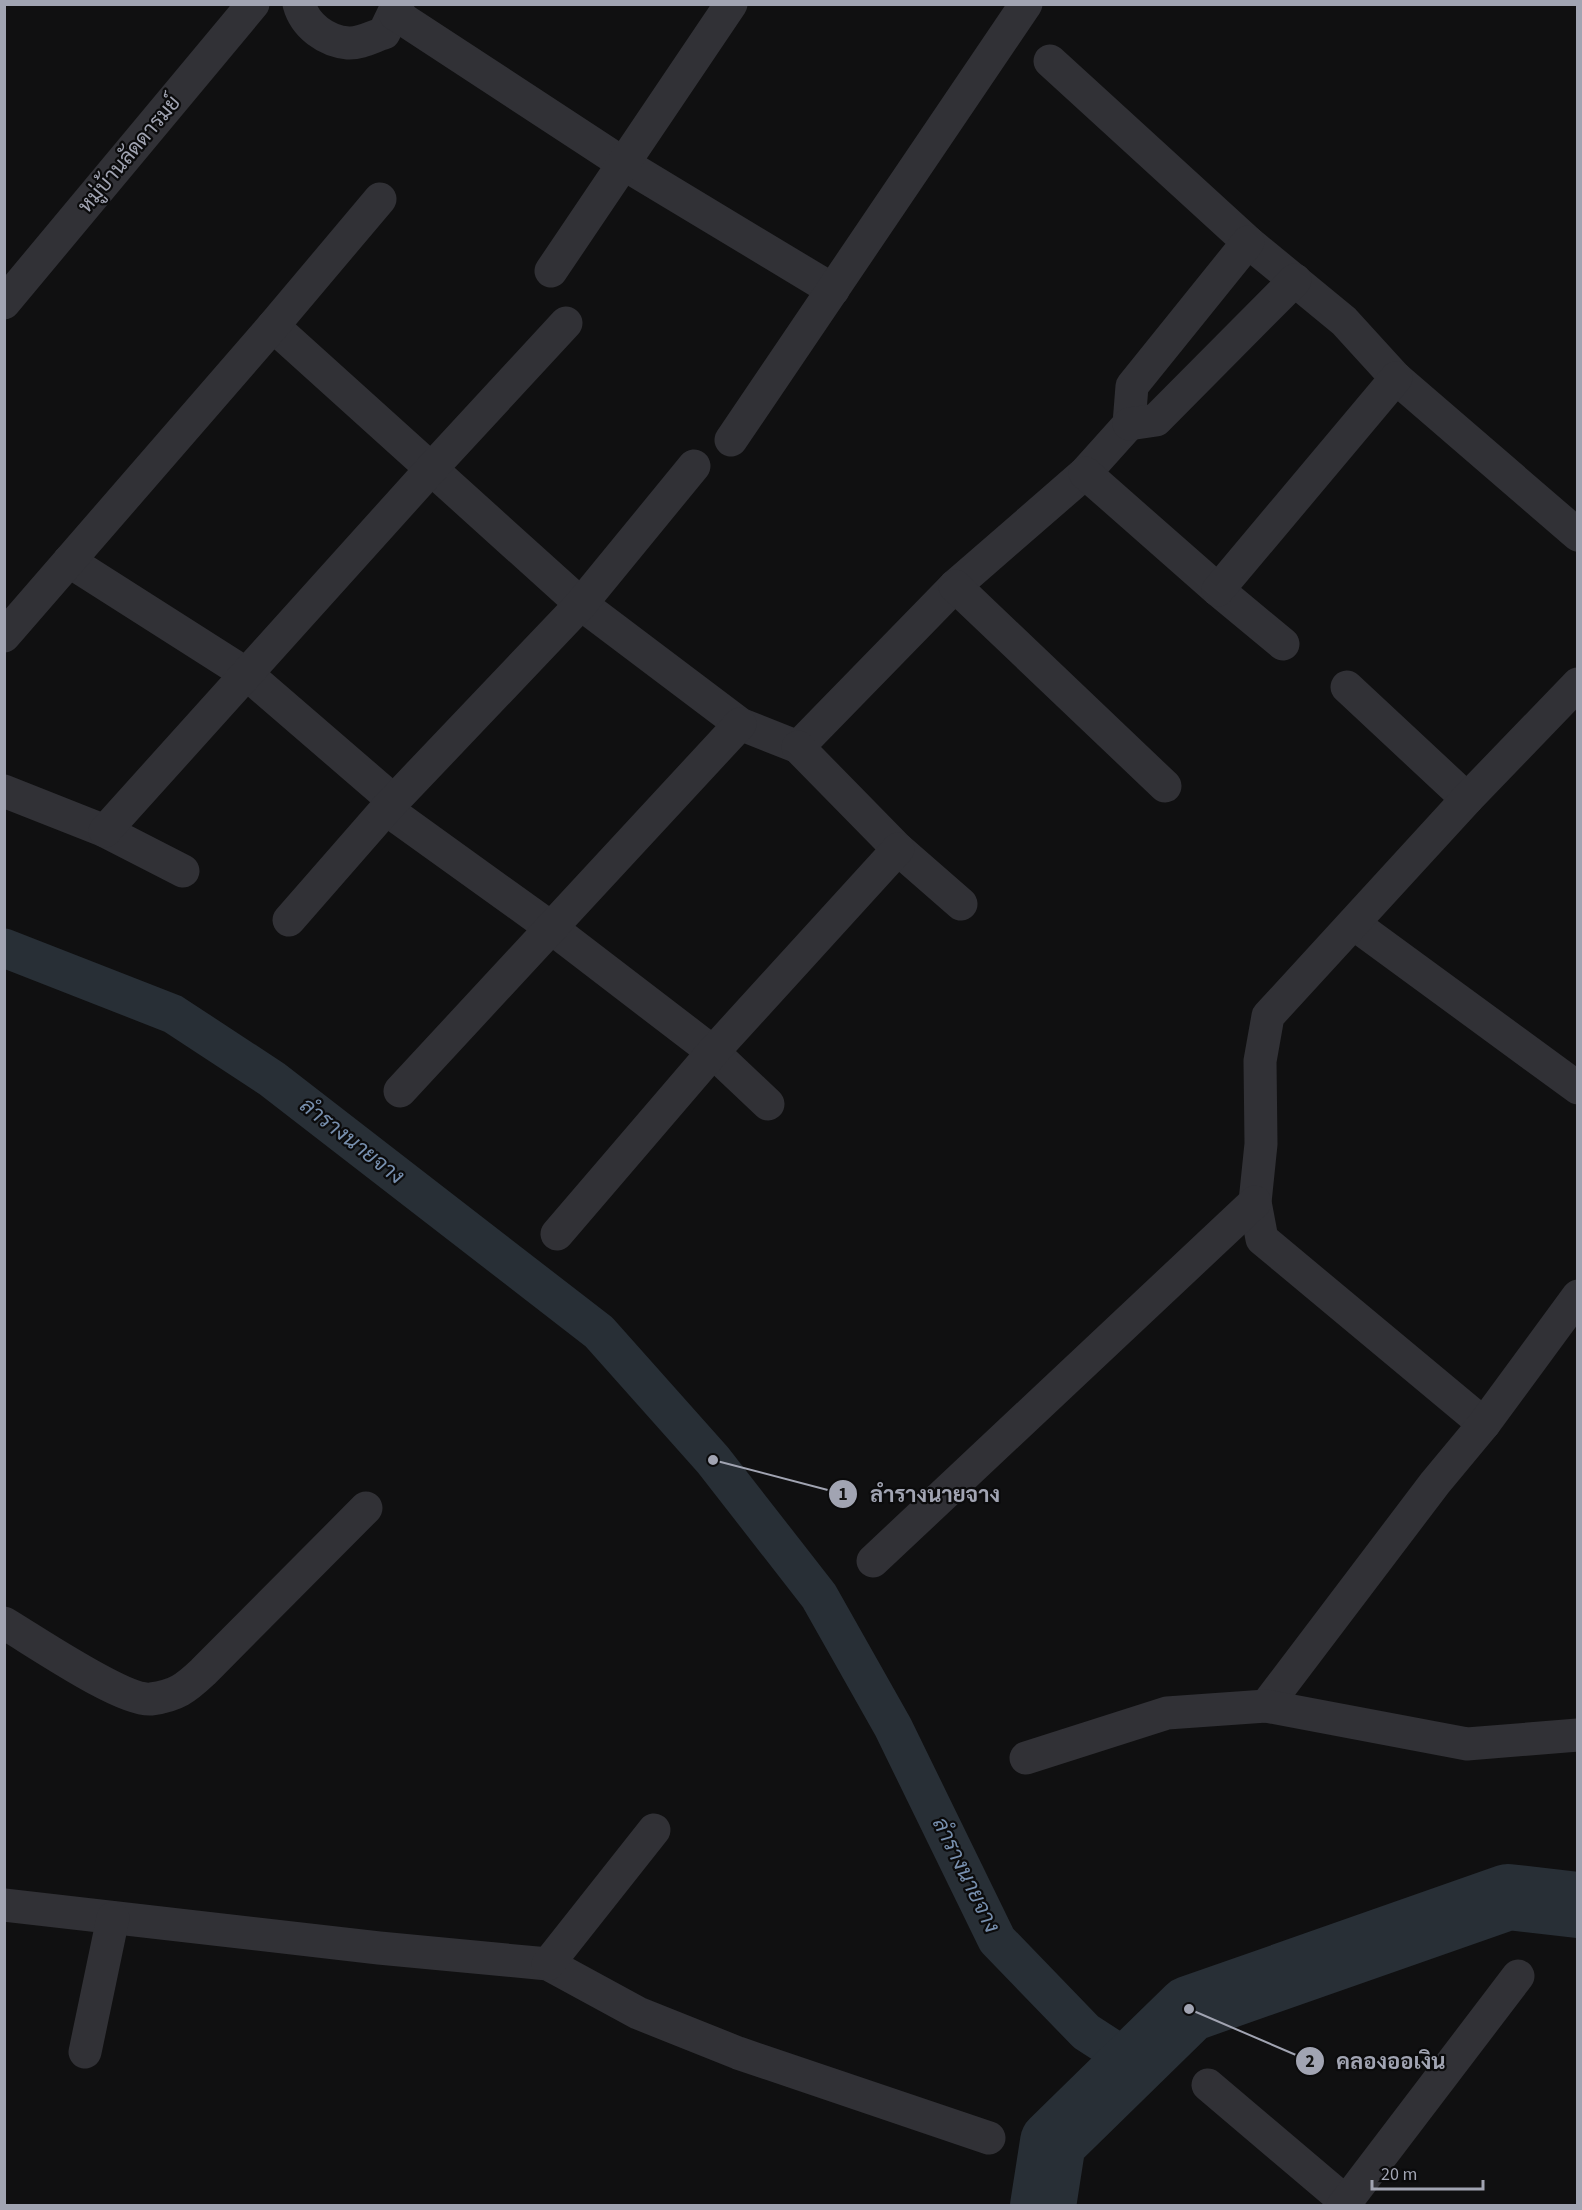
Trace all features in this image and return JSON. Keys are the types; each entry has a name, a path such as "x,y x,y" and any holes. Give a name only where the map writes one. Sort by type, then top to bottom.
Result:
{"street":[{"name":"หมู่บ้านลัดดารมย์","path":"4,303 253,4"},
{"path":"299,4 302,13 322,36 350,43 384,33 396,9 624,164 833,290"},
{"path":"551,271 731,4"},
{"path":"731,440 1026,4"},
{"path":"1050,61 1248,242 1344,321 1396,378 1578,535"},
{"path":"4,636 380,199"},
{"path":"798,747 955,586 1085,473 1129,424 1132,386 1248,242"},
{"path":"1129,424 1156,420 1295,280"},
{"path":"105,831 566,323"},
{"path":"273,326 581,604 740,724 798,747 898,849 961,904"},
{"path":"1218,590 1396,378"},
{"path":"289,920 390,805 581,604 694,466"},
{"path":"1085,473 1283,644"},
{"path":"69,561 248,675 390,805 713,1052 768,1104"},
{"path":"955,586 1165,786"},
{"path":"1484,1424 1262,1239 1255,1202 1261,1144 1260,1061 1268,1016 1467,799 1578,684"},
{"path":"1347,687 1467,799"},
{"path":"400,1091 740,724"},
{"path":"4,791 105,831 183,870"},
{"path":"557,1234 713,1052 898,849"},
{"path":"1354,924 1578,1088"},
{"path":"873,1561 1255,1202"},
{"path":"1266,1706 1436,1483 1484,1424 1578,1296"},
{"path":"4,1623 109,1686 149,1700 180,1692 203,1672 366,1508"},
{"path":"1026,1758 1167,1713 1266,1706 1467,1744 1578,1735"},
{"path":"548,1964 654,1830"},
{"path":"4,1905 368,1947 548,1964 638,2013 738,2053 989,2138"},
{"path":"85,2052 113,1918"},
{"path":"1208,2085 1344,2204 1518,1976"}],"waterway":[{"name":"ลำรางนายจาง","path":"4,948 173,1014 272,1079 599,1332 713,1460 819,1596 893,1727 997,1940 1086,2032 1134,2063"},
{"path":"1043,2206 1053,2142 1189,2009 1508,1897 1578,1905"}],"place":[{"name":"ลำรางนายจาง","path":"713,1460"},
{"name":"คลองออเงิน","path":"1189,2009"}]}
